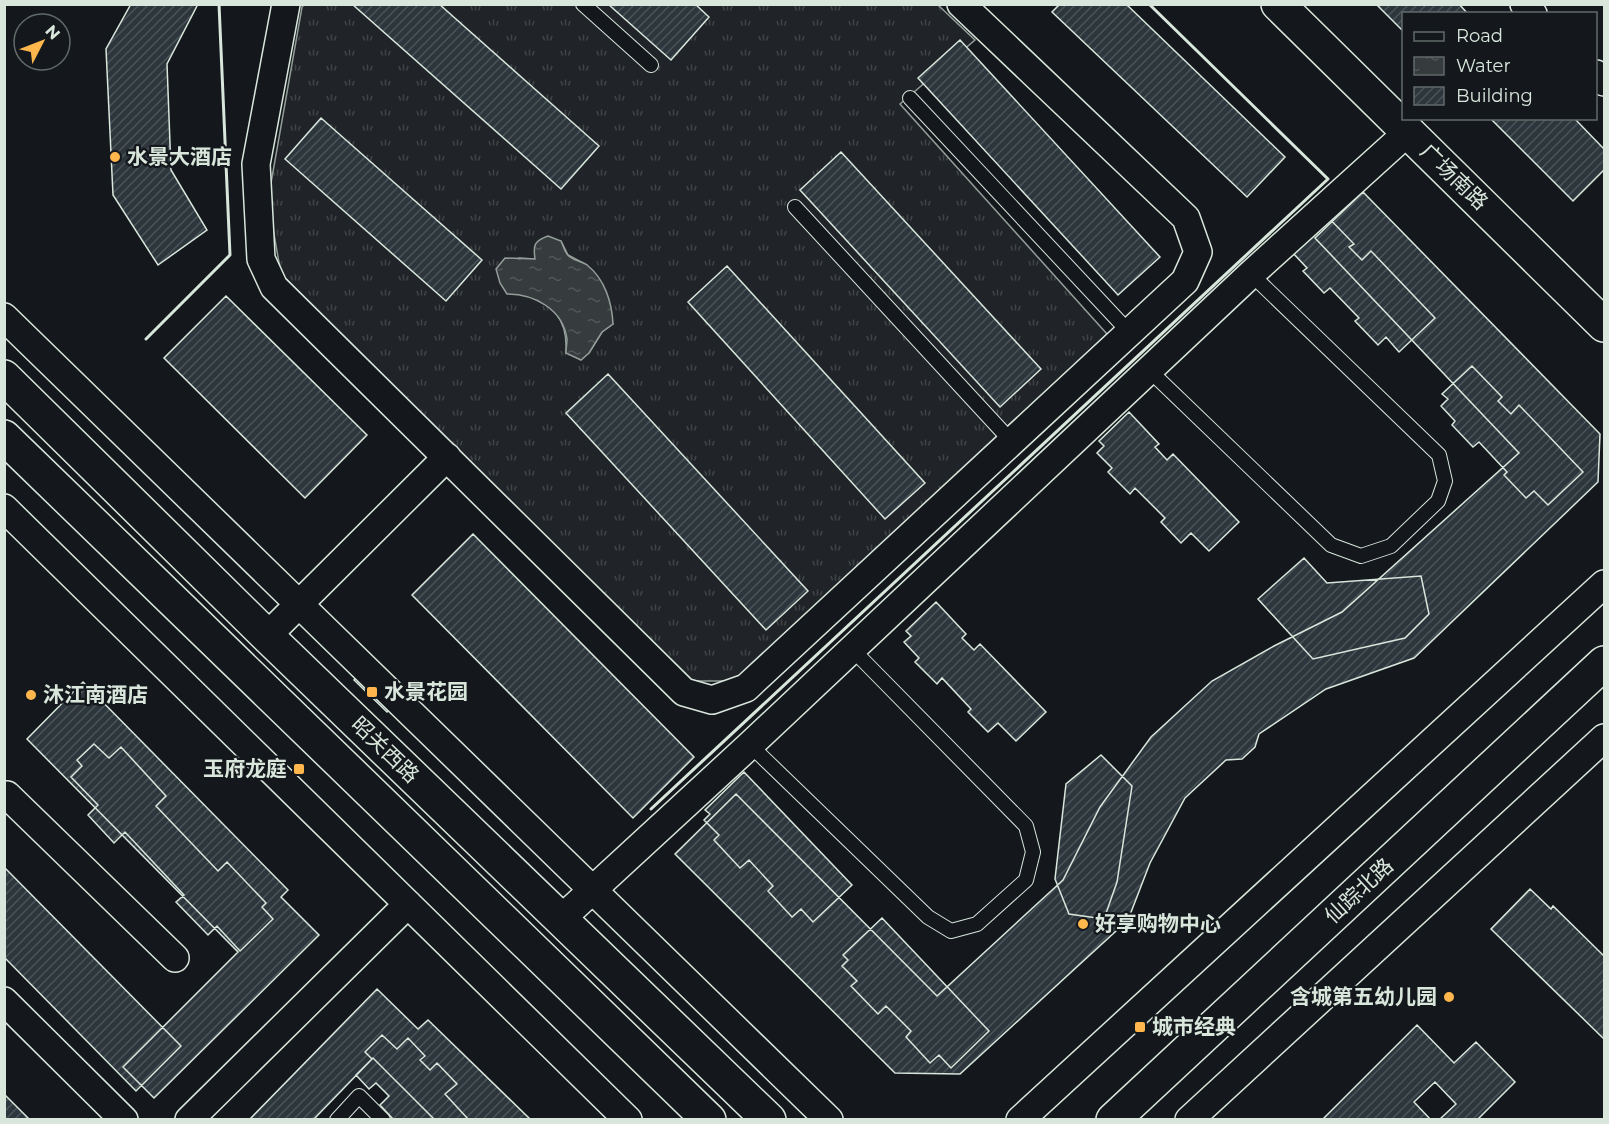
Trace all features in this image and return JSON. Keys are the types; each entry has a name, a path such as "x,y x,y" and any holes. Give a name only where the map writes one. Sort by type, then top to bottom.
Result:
{"main road":[{"name":"广场南路","path":"1278,4 1605,324"},
{"name":"昭关西路","path":"4,376 267,636 770,1119"},
{"name":"昭关西路","path":"4,437 710,1119"},
{"name":"仙踪北路","path":"1113,1119 1605,663"}],"street":[{"path":"286,4 256,164 261,260 274,287 684,692 712,700 746,688 1185,282 1198,252 1186,218 961,4"},
{"path":"561,920 1251,274 1408,132"},
{"path":"4,317 829,1119"},
{"path":"267,636 447,457"},
{"path":"4,508 628,1119"},
{"path":"1020,1119 1605,584"},
{"path":"1189,1119 1605,738"},
{"path":"4,797 7,795 175,958"},
{"path":"189,1119 408,904"},
{"path":"4,1001 124,1119"}],"lane":[{"path":"583,4 651,65"},
{"path":"910,98 1130,333"},
{"path":"795,207 1012,442"},
{"path":"1149,370 1331,545 1361,556 1391,546 1438,501 1445,481 1439,455 1251,274"},
{"path":"750,745 928,917 951,931 977,924 1026,880 1033,852 1026,826 852,649"},
{"path":"337,1119 359,1096 383,1119"}],"green space":[{"path":"304,5 938,5 975,40 900,104 1107,334 736,681 690,681 281,274 268,200","holes":["561,241 568,255 587,265 613,324 602,332 589,353 566,353 564,330 556,314 542,303 521,294 519,258 535,259"]}],"water":[{"path":"548,236 561,241 569,256 587,265 599,277 609,300 613,324 602,332 589,353 581,360 566,353 567,339 560,319 546,305 537,300 507,294 500,283 496,269 505,258 535,259 536,244"}],"building":[{"path":"131,4 198,4 167,64 171,170 207,230 158,265 113,195 106,49"},
{"path":"352,4 439,4 599,146 561,189"},
{"path":"608,4 695,4 709,17 671,60"},
{"path":"1060,4 1126,4 1285,157 1247,197 1052,12"},
{"path":"1376,4 1459,4 1466,12 1402,12 1402,30"},
{"path":"960,40 1160,257 1118,295 918,78"},
{"path":"321,118 482,260 446,301 285,159"},
{"path":"1492,120 1576,120 1604,149 1604,170 1573,201"},
{"path":"841,152 1041,369 1000,407 800,190"},
{"path":"1363,192 1600,434 1598,482 1414,658 1326,689 1259,734 1255,747 1242,759 1226,760 1185,798 1150,863 1128,920 960,1074 895,1073 675,854 736,794 937,996 1063,880 1100,807 1151,737 1212,681 1274,646 1342,612 1519,453 1315,238"},
{"path":"1323,212 1354,244 1349,247 1362,260 1371,251 1435,318 1399,352 1386,337 1378,345 1355,321 1359,318 1330,288 1324,293 1303,271 1307,268 1292,252"},
{"path":"727,266 925,483 885,519 688,302"},
{"path":"226,296 367,435 305,498 164,358"},
{"path":"1472,366 1502,397 1498,401 1511,414 1519,405 1583,472 1548,505 1534,491 1526,498 1504,475 1507,472 1479,442 1473,447 1452,425 1455,421 1441,406 1448,399 1442,394"},
{"path":"608,374 808,591 766,630 566,413"},
{"path":"1129,412 1159,444 1155,447 1167,460 1173,454 1239,522 1209,551 1191,533 1181,543 1161,522 1165,518 1135,488 1130,494 1108,472 1112,468 1097,453 1104,446 1099,441"},
{"path":"473,534 694,757 633,818 412,595"},
{"path":"1304,558 1327,583 1421,576 1429,614 1405,638 1313,659 1258,599"},
{"path":"936,602 966,634 962,638 974,650 980,644 1046,712 1016,741 998,723 988,732 968,712 971,709 942,678 937,684 915,662 919,658 904,642 911,636 906,631"},
{"path":"359,674 392,707 387,712 354,680"},
{"path":"83,682 288,890 281,897 319,935 154,1098 123,1067 238,952 27,739"},
{"path":"94,744 109,758 121,747 166,796 156,806 218,871 227,862 266,903 262,907 273,919 240,951 217,926 208,935 176,902 184,895 125,832 114,843 88,815 98,805 71,777 82,766 77,760"},
{"path":"1101,755 1132,786 1117,882 1104,919 1069,914 1055,879 1066,784"},
{"path":"744,772 852,885 813,922 801,909 792,917 768,891 773,886 749,860 740,868 714,840 719,835 704,820 710,814 705,810"},
{"path":"4,867 181,1046 136,1091 4,957"},
{"path":"1530,889 1551,909 1553,906 1604,956 1604,1039 1491,929"},
{"path":"882,918 989,1031 951,1068 939,1055 930,1063 906,1037 911,1031 886,1006 878,1014 851,986 857,981 842,966 848,960 843,955"},
{"path":"377,989 418,1029 428,1020 531,1120 435,1120 373,1058 313,1120 249,1120"},
{"path":"1417,1025 1454,1063 1476,1042 1515,1082 1477,1120 1439,1120 1456,1104 1435,1082 1414,1102 1431,1120 1322,1120"},
{"path":"382,1035 397,1049 408,1038 425,1056 420,1060 430,1070 437,1063 457,1084 445,1094 469,1120 394,1120 380,1105 389,1096 376,1083 369,1089 356,1075 372,1059 365,1052"},
{"path":"4,1094 30,1120 4,1120"}],"wall":[{"path":"146,339 230,255 219,4"},
{"path":"651,809 1328,179 1149,4"}],"place":[{"name":"水景大酒店","path":"115,157"},
{"name":"水景花园","path":"372,692"},
{"name":"沐江南酒店","path":"31,695"},
{"name":"玉府龙庭","path":"299,769"},
{"name":"好享购物中心","path":"1083,924"},
{"name":"含城第五幼儿园","path":"1449,997"},
{"name":"城市经典","path":"1140,1027"}]}
